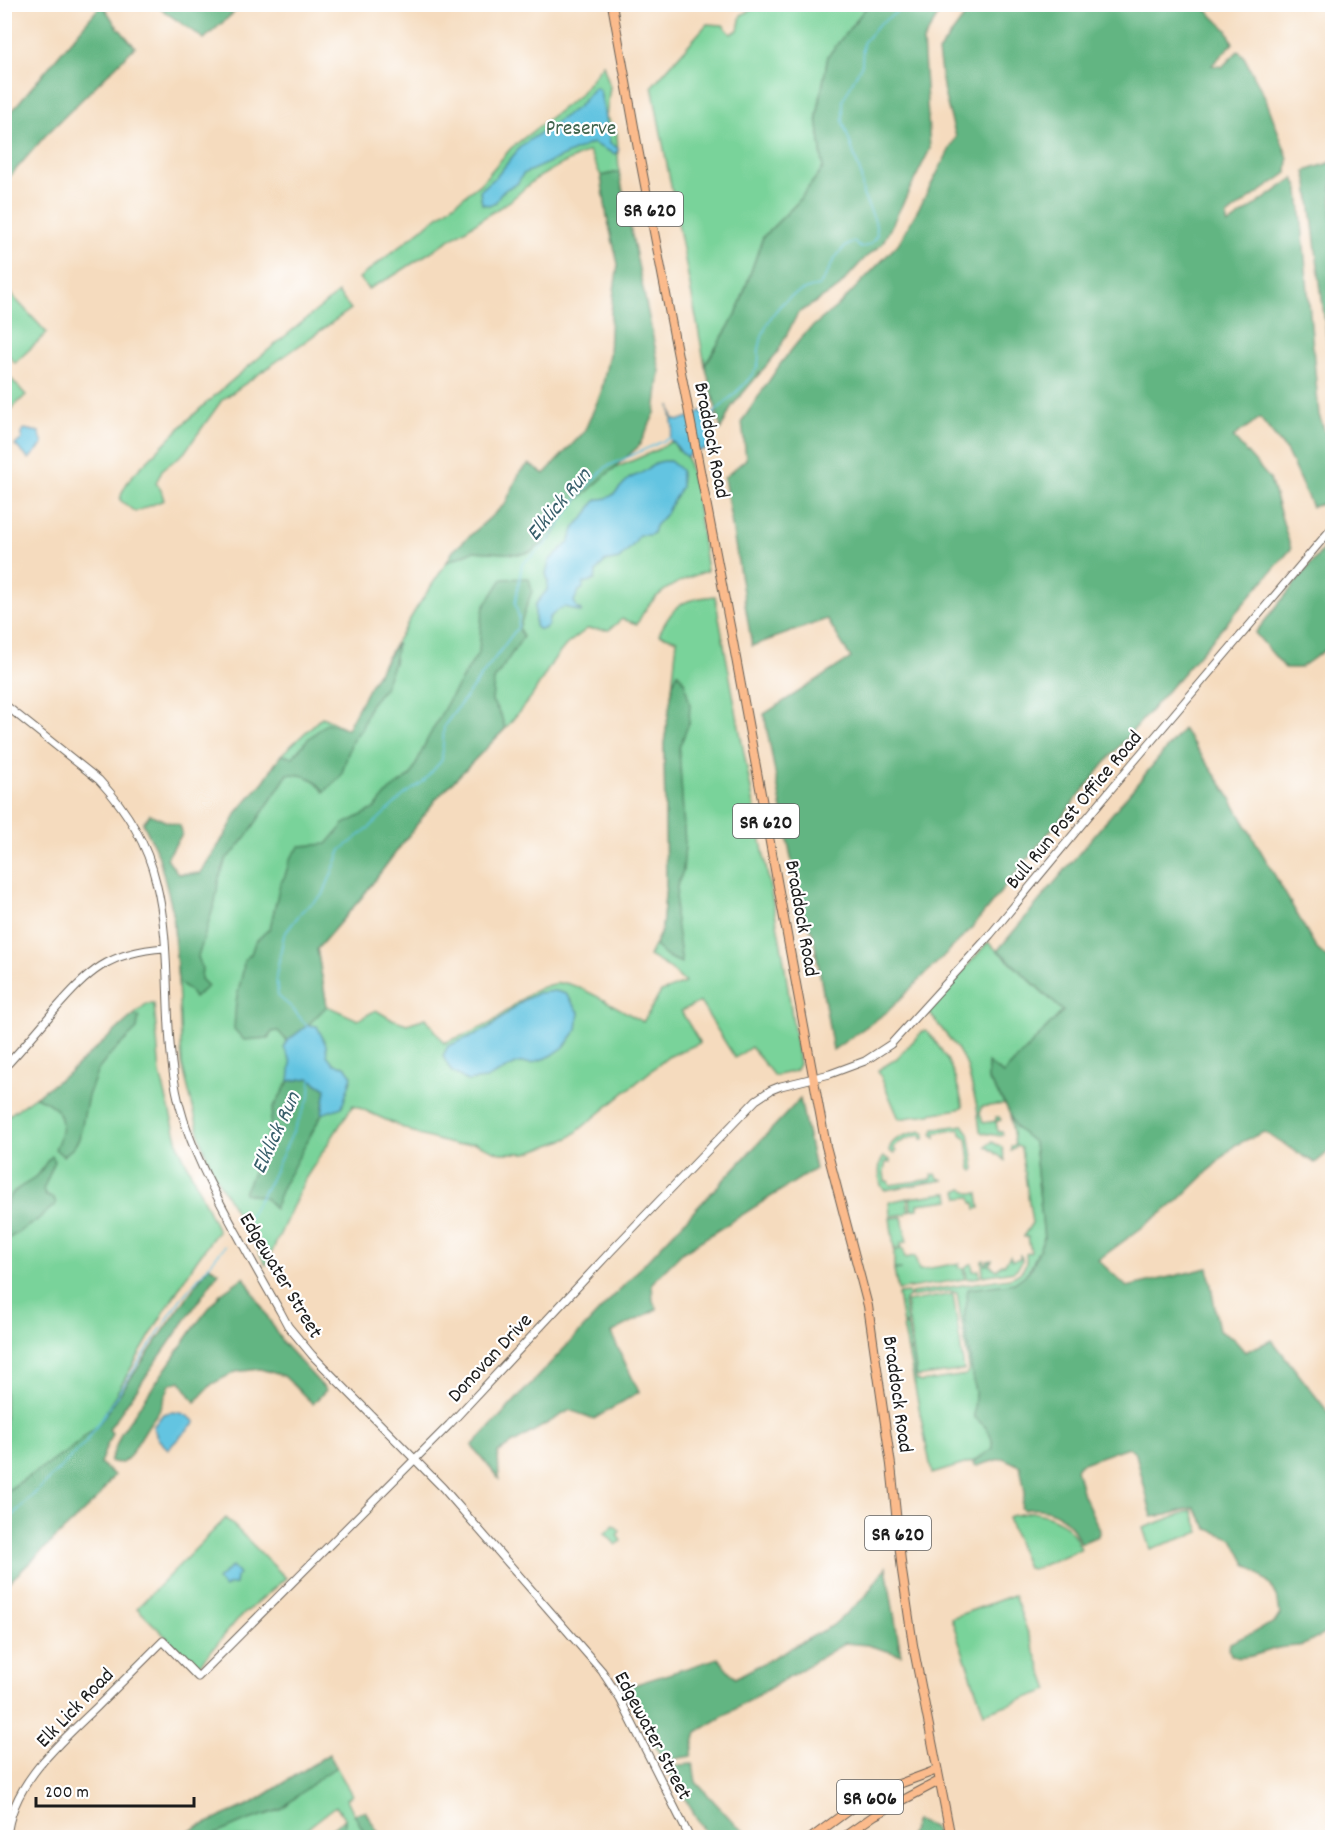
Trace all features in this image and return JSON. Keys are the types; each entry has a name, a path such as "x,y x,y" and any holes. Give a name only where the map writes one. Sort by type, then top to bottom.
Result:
{"main road":[{"name":"Braddock Road","path":"612,4 813,1078 831,1169 868,1306 891,1465 902,1571 951,1838"},
{"name":"SR 606","path":"811,1838 843,1813 872,1795 937,1770"},
{"name":"SR 606","path":"842,1838 875,1815 939,1781"}],"street":[{"name":"Bull Run Post Office Road","path":"813,1078 865,1061 891,1044 907,1028 996,927 1332,528"},
{"name":"Edgewater Street","path":"4,704 84,767 111,793 143,844 156,880 163,918 171,1061 186,1126 205,1175 280,1311 301,1342 456,1502 602,1671 620,1699 690,1838"},
{"path":"4,1068 77,984 91,972 125,954 165,948"},
{"name":"Donovan Drive","path":"162,1641 198,1677 449,1425 756,1100 781,1086 813,1078"},
{"name":"Elk Lick Road","path":"7,1838 10,1819 18,1799 42,1764 162,1641"}],"green space":[{"path":"238,4 239,8 204,39 155,5"},
{"path":"101,5 135,47 45,136 5,182 5,119"},
{"path":"762,5 868,5 828,56 817,116 823,168 797,203 763,237 736,315 705,365 652,86 707,24 723,25 731,34 738,30 741,15"},
{"path":"868,5 944,5 923,41 930,149 882,244 864,259 837,289 798,313 777,353 732,406 721,429 705,365 736,315 763,237 797,203 823,168 817,116 828,56"},
{"path":"973,5 1201,5 1227,30 1233,43 1212,65 1222,67 1238,51 1243,55 1265,97 1288,158 1287,173 1227,216 1227,225 1294,178 1299,190 1319,415 1326,435 1332,435 1332,501 1312,507 1287,452 1260,418 1233,437 1270,479 1291,549 1110,757 970,930 887,1012 833,1050 813,934 801,911 764,714 851,658 827,619 752,646 724,478 746,459 742,421 781,363 805,333 841,303 898,244 921,204 956,137 944,93 938,52"},
{"name":"Preserve","path":"603,64 610,87 606,117 617,133 619,172 601,176 589,151 534,180 510,201 393,276 368,289 359,278 481,183 511,148 578,96"},
{"path":"1332,162 1332,381 1305,171"},
{"path":"619,172 660,371 655,413 639,446 571,506 551,539 530,552 521,554 473,551 447,562 453,551 505,504 520,472 529,464 544,474 584,432 601,393 609,354 611,311 618,264 607,217 601,176"},
{"path":"10,293 47,333 15,363 5,352 5,303"},
{"path":"338,293 351,309 222,400 184,453 162,470 156,483 164,500 135,512 120,500 125,486 134,474 198,410"},
{"path":"5,372 26,395 5,415"},
{"path":"672,441 687,457 696,493 707,571 675,584 657,596 637,624 622,619 609,630 587,629 566,645 553,661 532,696 505,729 436,799 362,897 317,949 327,1006 358,1020 376,1010 389,1018 407,1024 426,1018 444,1043 489,1024 535,990 554,984 571,984 643,1022 661,992 685,983 671,969 649,956 662,929 666,884 664,744 677,640 659,634 669,616 680,605 694,599 715,596 783,955 799,1064 795,1071 774,1076 751,1047 735,1058 700,1002 681,1011 700,1043 668,1057 569,1138 527,1153 500,1153 475,1143 455,1145 419,1135 353,1105 305,1179 266,1265 214,1174 202,1144 182,1064 173,912 164,874 200,873 238,811 264,781 281,755 322,717 347,729 368,689 447,562 473,551 520,554 530,552 551,539 571,506 611,470"},
{"path":"1332,538 1332,645 1300,668 1285,668 1255,633"},
{"path":"529,578 532,591 519,628 523,637 494,680 492,701 501,715 505,729 436,799 362,897 317,949 327,1006 287,1041 278,1031 272,1032 268,1038 244,1040 234,1029 236,1001 244,960 251,954 255,942 270,928 280,884 290,859 300,846 327,844 344,824 374,809 389,791 411,775 451,696 479,652 484,607 502,579"},
{"path":"397,643 394,663 384,688 370,705 362,728 352,741 341,776 324,792 317,783 309,778 288,774 247,836 227,858 219,878 215,902 198,957 202,967 201,979 208,986 194,998 189,990 178,982 173,912 158,854 143,823 150,814 180,825 182,834 167,858 178,874 200,874 238,811 264,781 281,755 293,757 307,740 327,723 347,729 368,689"},
{"path":"678,673 684,681 690,704 689,723 679,748 685,845 683,871 677,886 675,914 682,963 667,957 655,946 662,929 666,884 664,744 673,683"},
{"path":"1183,729 1227,792 1317,949 1332,962 1332,1149 1315,1163 1264,1132 1235,1145 1178,1201 1098,1260 1127,1287 1208,1268 1219,1331 1234,1339 1245,1352 1272,1340 1332,1417 1332,1629 1303,1645 1282,1647 1240,1658 1233,1656 1230,1652 1230,1643 1275,1622 1280,1614 1271,1586 1246,1564 1233,1539 1208,1529 1194,1507 1152,1517 1136,1454 1128,1447 1080,1464 1076,1469 1083,1495 1100,1530 1098,1536 1081,1543 1071,1526 1055,1513 1043,1509 1023,1510 1021,1508 1025,1492 1020,1466 1003,1458 977,1466 973,1464 993,1448 988,1430 974,1417 975,1392 964,1319 968,1289 1014,1283 1032,1267 1044,1238 1034,1143 1016,1128 1005,1104 988,1079 988,1063 1003,1074 1063,1011 998,950"},
{"path":"988,942 1063,1011 1003,1074 988,1064 988,1080 1005,1104 981,1107 980,1113 983,1123 996,1121 996,1117 999,1117 1001,1120 996,1122 998,1132 1003,1134 1000,1136 980,1131 967,1066 958,1050 928,1011"},
{"path":"146,1004 154,1004 160,1073 179,1147 218,1231 161,1317 98,1425 68,1451 5,1492 5,1118 70,1072"},
{"path":"132,1016 139,1016 137,1029 98,1070 88,1096 79,1139 63,1156 55,1149 61,1131 60,1117 52,1106 35,1097 70,1072"},
{"path":"927,1031 941,1049 950,1066 963,1106 959,1109 899,1119 878,1070 896,1059 922,1032"},
{"path":"309,1078 326,1089 322,1114 283,1186 274,1209 266,1198 244,1193 268,1135 273,1108 289,1081"},
{"path":"800,1099 815,1169 683,1252 652,1283 653,1301 657,1309 611,1333 639,1392 594,1419 570,1410 498,1452 499,1479 472,1446"},
{"path":"1010,1115 1016,1128 1034,1142 1044,1238 1031,1267 1024,1276 964,1319 975,1392 974,1417 988,1430 993,1449 974,1461 932,1474 903,1326 907,1325 916,1380 921,1382 966,1375 969,1369 957,1293 951,1291 911,1297 911,1293 1010,1278 1021,1272 1025,1266 1026,1254 1031,1252 1028,1237 1024,1235 1032,1223 1021,1148 1017,1146 1011,1151 1011,1146 1015,1145"},
{"path":"963,1125 969,1133 975,1169 973,1171 967,1139 961,1134 960,1129 936,1133 936,1138 932,1134 934,1129"},
{"path":"922,1131 925,1134 924,1139 921,1135 909,1138 893,1148 895,1153 889,1150 897,1139"},
{"path":"992,1142 1002,1147 1005,1160 986,1146"},
{"path":"52,1156 55,1161 43,1190 46,1196 54,1198 56,1204 36,1221 5,1241 5,1212 9,1198 13,1192 33,1180"},
{"path":"884,1157 890,1160 890,1163 886,1162 884,1171 885,1181 888,1181 890,1185 932,1179 932,1175 936,1174 938,1178 944,1180 885,1190 881,1186 879,1175 880,1163"},
{"path":"963,1188 970,1193 978,1193 980,1208 976,1209 971,1197 959,1198 957,1191"},
{"path":"949,1193 950,1200 918,1204 918,1209 911,1210 910,1198"},
{"path":"907,1198 909,1211 906,1214 890,1216 889,1202"},
{"path":"902,1217 907,1242 901,1243 901,1247 894,1248 890,1218"},
{"path":"903,1249 905,1258 915,1256 919,1270 960,1263 958,1267 963,1268 965,1279 898,1290 894,1270 902,1269 894,1269 894,1250"},
{"path":"1020,1255 1022,1261 1014,1271 983,1276 982,1261 984,1260 987,1265 987,1261 992,1260 989,1265 997,1270 1010,1256 1012,1260 1020,1259"},
{"path":"972,1264 973,1271 979,1270 980,1277 967,1279 965,1268"},
{"path":"209,1266 219,1272 109,1429 112,1433 100,1463 114,1475 97,1499 5,1586 5,1492 68,1451 98,1425"},
{"path":"244,1277 283,1343 326,1390 313,1404 284,1376 260,1369 235,1372 212,1384 195,1402 180,1381 170,1384 161,1408 129,1457 122,1463 110,1462 121,1433 198,1322 220,1294"},
{"path":"908,1293 909,1297 904,1303 907,1324 903,1325 898,1294"},
{"path":"953,1294 964,1370 917,1377 906,1302"},
{"path":"1192,1510 1200,1532 1150,1549 1143,1528"},
{"path":"1032,1512 1049,1516 1062,1523 1073,1534 1081,1549 1034,1569 1027,1568 1008,1518"},
{"path":"226,1518 286,1578 237,1620 197,1668 137,1608"},
{"path":"614,1525 620,1531 617,1535 621,1541 616,1545 605,1533"},
{"path":"886,1567 901,1655 867,1645 845,1643 697,1732 691,1756 663,1761 627,1687 718,1658 735,1678 832,1626 865,1597"},
{"path":"1014,1595 1049,1690 984,1713 951,1618"},
{"path":"329,1754 352,1795 347,1799 354,1814 365,1811 381,1837 321,1837 345,1819 336,1806 296,1837 175,1838 253,1803"},
{"path":"329,1754 336,1767 280,1810 246,1821 209,1837 175,1837 253,1803"},
{"path":"693,1764 696,1782 737,1826 752,1837 708,1837 668,1770 678,1765"},
{"path":"365,1811 381,1837 367,1837 354,1814"},
{"path":"345,1819 345,1832 339,1837 321,1837"},
{"path":"915,1820 935,1828 937,1837 909,1837"}],"water":[{"path":"595,87 600,91 610,143 619,149 615,154 592,143 523,174 517,184 500,194 496,202 489,205 482,204 480,191 497,176 521,146 578,107"},
{"path":"670,405 673,418 678,421 701,411 706,414 715,414 714,433 711,437 716,448 713,452 708,448 687,457 671,441 670,436 673,429"},
{"path":"24,429 39,432 43,444 29,459 15,445 22,439"},
{"path":"670,461 681,470 681,487 665,515 655,526 653,533 639,535 634,544 619,559 604,562 596,572 595,580 584,583 574,601 581,612 567,607 562,608 549,618 548,625 544,629 538,629 535,626 535,605 547,590 546,573 550,560 569,542 576,525 598,499 613,495 630,478 655,464"},
{"path":"555,991 566,994 579,1012 577,1030 564,1047 551,1056 532,1063 518,1063 486,1079 467,1081 451,1071 443,1056 448,1046 488,1029 524,1000 538,993"},
{"path":"308,1025 317,1026 326,1045 327,1055 334,1064 345,1066 352,1076 342,1107 322,1114 326,1089 309,1078 289,1081 291,1062 284,1048 287,1041"},
{"path":"171,1412 184,1414 195,1422 168,1449 158,1439 153,1427 163,1414"},
{"path":"232,1566 239,1574 235,1584 225,1588 217,1580"}],"waterway":[{"name":"Elklick Run","path":"713,414 753,374 757,367 759,349 766,326 779,307 797,293 819,286 837,255 847,246 854,242 861,248 871,244 877,235 875,221 863,195 861,175 843,122 843,100 862,64 863,43 879,24 909,4"},
{"name":"Elklick Run","path":"307,1026 278,996 276,976 284,935 302,911 323,895 341,850 369,828 404,795 423,782 442,760 444,726 518,627 519,617 515,604 522,564 546,544 581,494 606,467 672,437"},
{"name":"Elklick Run","path":"246,1222 270,1181 310,1096 311,1079"},
{"name":"Elklick Run","path":"4,1524 86,1442 180,1300 225,1246"}]}
